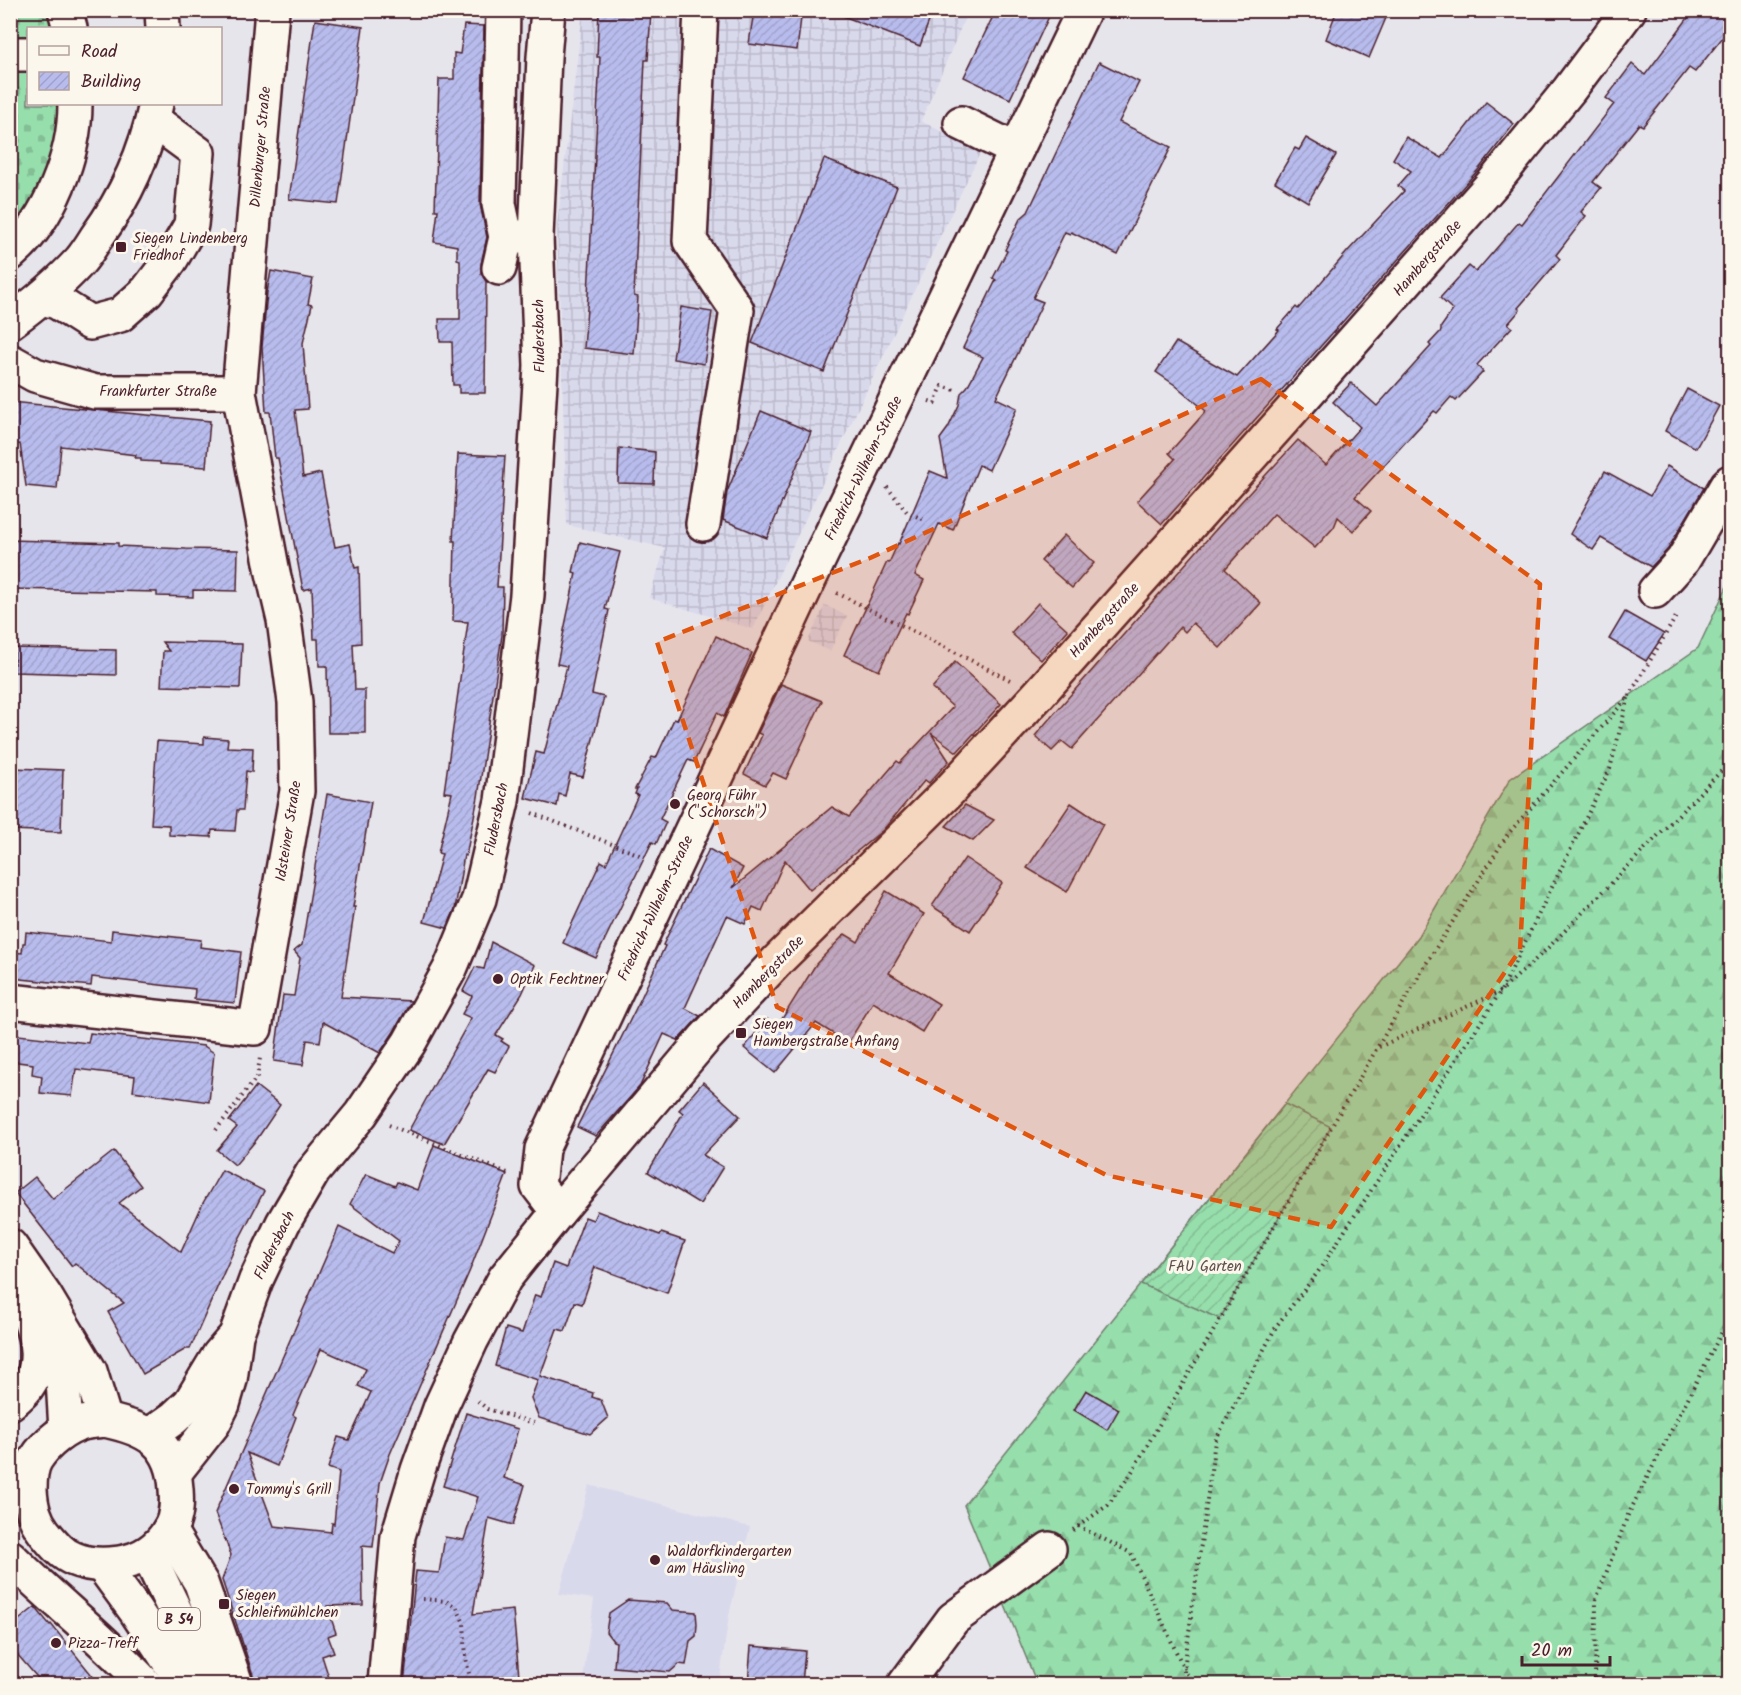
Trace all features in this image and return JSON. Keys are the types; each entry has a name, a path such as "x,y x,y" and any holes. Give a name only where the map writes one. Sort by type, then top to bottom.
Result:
{"street":[{"path":"65,10 70,27"},
{"path":"162,10 163,27"},
{"name":"Dillenburger Straße","path":"239,392 272,10"},
{"name":"Fludersbach","path":"175,1472 213,1424 223,1404 230,1380 237,1335 256,1280 283,1223 313,1172 362,1114 409,1043 450,969 479,899 502,801 527,595 541,366 514,247 499,204 503,10"},
{"name":"Fludersbach","path":"514,247 544,57 548,10"},
{"path":"701,10 690,241 737,310 703,524"},
{"name":"Friedrich-Wilhelm-Straße","path":"558,1212 538,1186 542,1149 809,580 1084,10"},
{"name":"Hambergstraße","path":"558,1212 705,1038 778,960 948,791 1038,695 1285,419 1494,182 1569,90 1629,10"},
{"path":"10,54 27,54"},
{"path":"17,238 45,210 65,166 75,118 75,105"},
{"path":"10,322 42,298 81,260 112,215 136,169 154,112 198,153 191,225 170,261 147,291 120,315 90,323 57,302 42,298"},
{"path":"961,123 1016,150"},
{"name":"Frankfurter Straße","path":"10,361 35,375 94,392 239,392"},
{"name":"Idsteiner Straße","path":"10,1001 255,1028 297,791 295,702 284,620 239,392"},
{"path":"1655,591 1683,560 1727,485 1731,482"},
{"path":"385,1684 398,1536 437,1417 461,1361 505,1278 558,1212"},
{"path":"10,1246 45,1296 90,1371 105,1420"},
{"path":"10,1274 37,1340 36,1372 28,1386 10,1403"},
{"path":"45,1296 63,1379 66,1430"},
{"name":"Fludersbach","path":"150,1435 190,1403 219,1355 237,1335"},
{"path":"105,1420 128,1425 150,1435 164,1449 175,1472 177,1506 169,1530 158,1546 148,1554 129,1562 102,1565 74,1559 55,1546 21,1500 30,1480 23,1459 66,1430 84,1423 105,1420"},
{"name":"B 54","path":"169,1530 201,1582 236,1684"},
{"path":"905,1684 953,1619 1049,1549"},
{"name":"B 54","path":"148,1554 210,1684"},
{"path":"10,1557 145,1684"},
{"name":"B 54","path":"102,1565 184,1684"}],"path":[{"path":"935,403 942,386 955,390"},
{"path":"891,482 887,488 907,512 927,521"},
{"path":"809,580 1038,695"},
{"path":"1184,1684 1184,1669 1215,1441 1277,1325 1318,1272 1501,991 1610,769 1629,696 1509,834 1424,967 1130,1475 1108,1505 1077,1526 1131,1553 1184,1669 1193,1684"},
{"path":"1378,1048 1501,991 1547,949 1731,762"},
{"path":"502,801 674,868"},
{"path":"216,1130 257,1077 261,1060"},
{"path":"362,1114 486,1164"},
{"path":"1595,1684 1596,1600 1628,1515 1731,1316"},
{"path":"461,1361 479,1402 487,1409 534,1423"},
{"path":"392,1600 432,1599 446,1601 457,1608 464,1623 466,1659 471,1684"}],"highlighted area":[{"path":"1261,379 1540,584 1520,950 1331,1227 1106,1175 777,1007 657,642 870,558"}],"shaded area":[{"path":"583,11 968,11 921,121 981,151 753,629 649,598 665,548 567,525 557,225"},
{"path":"825,605 847,616 830,651 808,641"},
{"name":"Waldorfkindergarten am Häusling","path":"589,1485 750,1527 729,1616 719,1684 612,1684 583,1679 594,1599 559,1594"}],"green space":[{"path":"11,11 72,11 77,27 27,27 27,105 82,105 42,238 11,275"},
{"path":"1730,580 1730,1684 1037,1684 964,1505 1419,936 1510,779 1698,648"},
{"name":"FAU Garten","path":"1285,1104 1331,1127 1220,1319 1141,1284"}],"building":[{"path":"599,10 651,10 648,60 645,60 634,296 638,297 634,354 584,348 600,57 597,57"},
{"path":"754,10 802,10 797,50 749,44"},
{"path":"834,10 933,10 920,46 833,12"},
{"path":"996,10 1052,10 1010,99 964,77"},
{"path":"1337,10 1383,10 1381,16 1386,18 1369,58 1326,39"},
{"path":"1694,10 1731,10 1731,27 1695,72 1689,68 1643,126 1639,124 1593,182 1601,188 1581,212 1586,216 1556,255 1560,259 1518,308 1520,310 1508,324 1512,327 1477,365 1483,372 1456,401 1451,397 1437,413 1434,411 1355,497 1371,511 1353,531 1338,517 1334,527 1315,548 1274,514 1225,569 1261,603 1220,648 1193,623 1185,632 1180,627 1072,749 1062,741 1052,751 1035,736 1218,527 1298,440 1326,465 1360,427 1333,402 1351,383 1377,406 1431,346 1429,344 1441,331 1441,327 1453,310 1440,298 1469,266 1476,272 1519,222 1522,224 1614,104 1606,98 1632,64 1645,75"},
{"path":"315,20 363,27 338,204 289,199"},
{"path":"464,25 484,26 480,204 487,237 481,264 481,273 486,281 485,393 459,393 459,385 453,385 452,342 440,342 439,319 460,319 460,260 457,259 457,246 434,242 438,210 435,210 439,79 454,79 454,53 460,54"},
{"path":"1099,62 1139,82 1119,122 1171,147 1118,255 1071,232 1070,234 1065,232 1033,298 1043,302 996,398 1017,408 989,470 979,465 953,530 939,524 915,575 924,580 879,671 844,655 887,562 889,563 899,544 930,471 947,478 940,439 959,405 961,393 967,387 983,357 963,348 996,280 993,278 1007,251 1005,250 1020,219 1028,212"},
{"path":"1486,102 1514,124 1479,169 1162,524 1137,501 1175,459 1169,453 1206,411 1156,372 1176,342 1237,377 1279,330 1277,329 1296,307 1298,309 1404,191 1398,186 1411,171 1393,159 1406,137 1442,158"},
{"path":"1306,138 1336,155 1308,202 1275,182 1295,148 1299,150"},
{"path":"824,159 897,187 824,372 752,343"},
{"path":"271,271 313,279 308,304 312,305 303,343 308,409 295,410 303,477 321,473 335,547 350,544 355,568 359,567 361,643 353,644 355,690 365,690 365,733 328,733 327,666 319,666 318,639 314,639 312,588 303,590 278,458 275,458 270,412 266,412 262,347"},
{"path":"681,307 712,312 704,364 673,359"},
{"path":"1687,389 1719,406 1696,448 1665,431"},
{"path":"10,402 210,421 206,467 160,464 160,462 141,461 141,458 135,458 136,455 61,446 57,489 26,486 20,444 10,445"},
{"path":"761,411 811,432 767,538 723,520 727,492"},
{"path":"619,448 655,452 654,484 618,483"},
{"path":"458,454 505,456 497,587 503,587 502,635 478,797 466,856 464,855 455,909 447,928 424,922 442,854 438,853 452,793 444,792 468,622 453,621 455,541 453,541"},
{"path":"1667,466 1704,488 1668,549 1651,567 1601,538 1593,550 1570,534 1605,471 1650,496"},
{"path":"1064,535 1094,563 1072,588 1041,561"},
{"path":"10,540 238,550 237,591 193,590 193,597 157,596 157,592 10,589"},
{"path":"580,542 620,552 605,609 609,610 592,694 604,697 583,777 570,774 565,796 559,794 557,806 525,798 536,752 544,754 567,666 557,664 576,573 573,572"},
{"path":"1038,603 1068,630 1041,660 1011,633"},
{"path":"1625,612 1664,634 1646,661 1609,639"},
{"path":"716,636 752,653 724,717 717,713 694,762 688,760 660,819 666,822 656,844 652,842 596,958 563,943 601,861 606,864 638,795 635,794 637,789 635,789 652,757 656,758 674,719 677,720"},
{"path":"162,642 242,644 240,688 161,686 163,651 169,651"},
{"path":"15,648 116,650 116,675 14,672"},
{"path":"955,662 1001,704 957,752 931,733 949,761 929,783 925,780 883,830 810,890 785,860 762,911 753,907 745,924 727,916 685,1008 700,1016 678,1040 664,1034 640,1086 596,1136 577,1127 641,998 665,946 663,945 709,849 743,868 733,888 832,807 849,817 897,761 900,763 953,707 932,688"},
{"path":"781,684 822,701 786,779 773,773 765,785 744,774 762,735 758,733"},
{"path":"204,737 228,739 227,747 253,748 252,772 246,771 243,810 237,810 235,831 212,830 211,837 169,835 169,825 151,824 157,741 204,744"},
{"path":"13,768 63,770 61,832 10,830 10,780 13,780"},
{"path":"327,794 371,802 353,907 355,907 341,997 411,1001 380,1053 323,1022 320,1042 307,1040 303,1065 274,1061 283,995 294,996 300,958 294,951 302,945"},
{"path":"1071,803 1103,824 1067,892 1027,868"},
{"path":"965,805 994,820 973,841 946,826"},
{"path":"965,858 1002,883 970,931 932,906"},
{"path":"886,891 924,914 889,973 939,1004 922,1032 873,1002 848,1043 816,1023 775,1073 744,1048 767,1019 777,1027 816,964 845,934 858,942"},
{"path":"112,930 201,940 200,947 241,952 235,1003 194,999 195,989 92,977 91,986 11,978 14,952 22,953 26,932 111,941"},
{"path":"491,942 535,965 522,994 496,1035 509,1046 495,1072 488,1069 444,1144 409,1130 471,1018 462,1014 472,996 463,991 475,967 484,969"},
{"path":"90,1033 204,1046 214,1053 209,1102 133,1091 135,1076 76,1069 72,1096 40,1093 42,1076 32,1074 33,1064 10,1061 10,1034 88,1043"},
{"path":"703,1082 740,1116 703,1155 723,1167 700,1204 648,1172 683,1113 679,1110"},
{"path":"256,1086 280,1105 257,1139 235,1165 217,1150 237,1127 229,1121"},
{"path":"434,1145 507,1174 470,1270 390,1454 380,1483 373,1547 362,1546 363,1605 327,1606 336,1633 328,1636 334,1652 322,1656 331,1684 256,1684 222,1580 231,1555 215,1513 339,1227 392,1253 399,1241 350,1204 366,1174 395,1186 397,1182 417,1190","holes":["321,1349 366,1369 358,1386 371,1392 349,1440 338,1437 328,1468 339,1472 334,1524 332,1523 331,1532 274,1526 247,1453 277,1466 296,1417 293,1415"]},
{"path":"114,1151 141,1186 119,1203 181,1252 203,1203 222,1170 264,1191 236,1245 190,1349 186,1349 143,1374 108,1312 124,1303 75,1263 72,1266 15,1193 35,1177 53,1199"},
{"path":"597,1211 660,1235 661,1233 685,1241 667,1293 595,1267 582,1304 575,1302 565,1331 557,1329 540,1376 593,1393 592,1397 601,1400 608,1418 590,1434 539,1418 531,1398 538,1380 495,1366 506,1328 522,1333 535,1295 541,1297 553,1263 566,1268 585,1217 593,1220"},
{"path":"1086,1390 1119,1409 1107,1430 1074,1410"},
{"path":"466,1413 518,1429 504,1478 525,1485 513,1525 489,1518 473,1614 513,1610 519,1676 443,1684 404,1684 416,1571 439,1573 445,1537 464,1540 478,1497 443,1486"},
{"path":"628,1600 667,1603 673,1610 696,1612 696,1636 690,1641 686,1665 679,1664 670,1672 614,1667 616,1642 606,1632 609,1613"},
{"path":"35,1607 99,1684 43,1684 10,1646 10,1627"},
{"path":"751,1646 805,1651 802,1684 748,1684"}],"place":[{"name":"Siegen Lindenberg Friedhof","path":"121,247"},
{"name":"Georg Führ (\"Schorsch\")","path":"675,804"},
{"name":"Optik Fechtner","path":"498,979"},
{"name":"Siegen Hambergstraße Anfang","path":"741,1033"},
{"name":"Tommy's Grill","path":"234,1489"},
{"name":"Waldorfkindergarten am Häusling","path":"655,1560"},
{"name":"Siegen Schleifmühlchen","path":"224,1604"},
{"name":"Pizza-Treff","path":"56,1643"}]}
